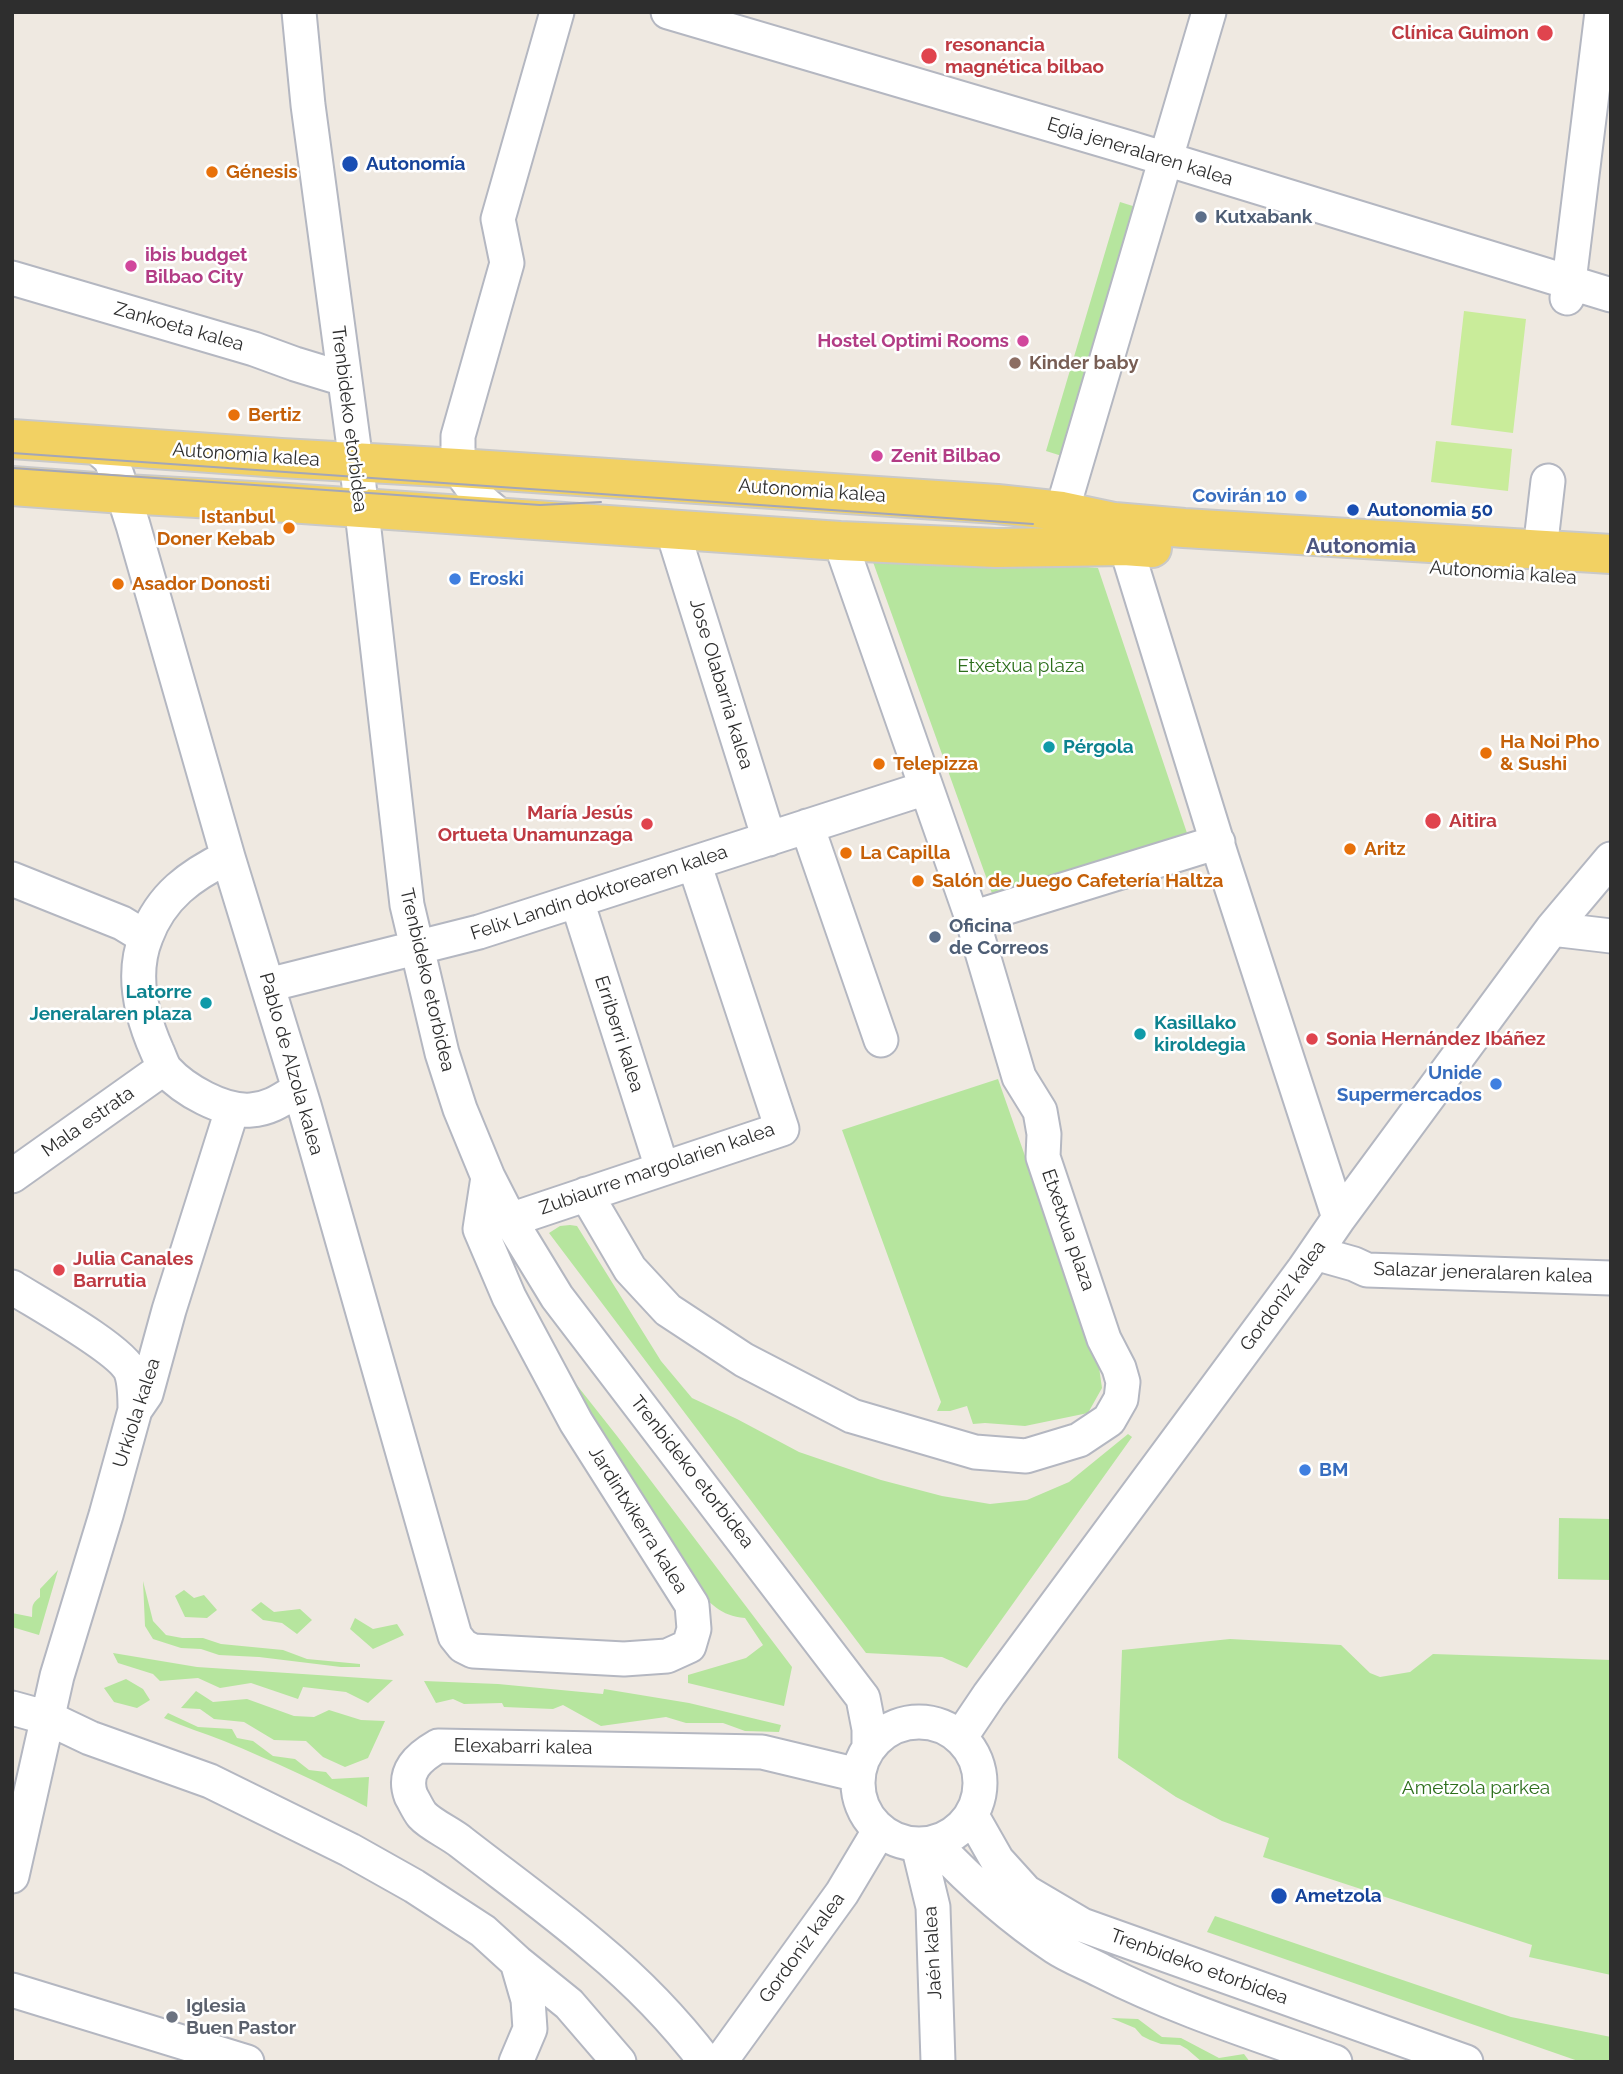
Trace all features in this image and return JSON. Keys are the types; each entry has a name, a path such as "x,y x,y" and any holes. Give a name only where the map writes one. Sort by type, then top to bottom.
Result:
{"main road":[{"name":"Autonomia kalea","path":"12,439 997,504 1062,511 1119,534 1611,581"},
{"name":"Autonomia kalea","path":"12,486 840,541 996,548 1184,528 1611,554"}],"street":[{"name":"Trenbideko etorbidea","path":"299,12 308,105 356,462 407,905 442,1054 460,1109 488,1177 510,1220 557,1297 863,1698"},
{"path":"501,517 482,501 458,468 458,436 507,263 498,219 556,12"},
{"name":"Egia jeneralaren kalea","path":"668,12 1165,160 1568,290 1611,295"},
{"path":"1062,511 1209,12"},
{"path":"1568,290 1602,12"},
{"name":"Zankoeta kalea","path":"12,278 254,349 344,379"},
{"name":"Pablo de Alzola kalea","path":"93,444 110,459 124,494 228,857 299,1089 455,1636"},
{"path":"1540,550 1548,481"},
{"name":"Jose Olabarria kalea","path":"672,529 769,839"},
{"path":"1119,534 1339,1218"},
{"name":"Etxetxua plaza","path":"586,1194 631,1269 668,1310 744,1360 852,1416 975,1452 1026,1456 1079,1440 1109,1420 1121,1399 1123,1382 1119,1368 1104,1339 1043,1157 1044,1134 1040,1111 1019,1077 972,918 840,541"},
{"name":"Felix Landin doktorearen kalea","path":"268,985 479,932 926,788"},
{"path":"807,826 881,1040"},
{"path":"972,918 1218,842"},
{"path":"228,857 200,871 184,883 165,903 145,937 138,970 147,1029 164,1068 212,1103 232,1110 252,1110 273,1105 299,1089"},
{"name":"Gordoniz kalea","path":"960,1738 1552,929 1611,859"},
{"name":"Zubiaurre margolarien kalea","path":"510,1220 782,1129 694,863"},
{"path":"12,879 122,923 145,937"},
{"name":"Erriberri kalea","path":"577,901 662,1168"},
{"path":"1552,929 1611,936"},
{"name":"Mala estrata","path":"12,1176 164,1068"},
{"name":"Urkiola kalea","path":"12,1876 57,1676 135,1410 146,1394 232,1110"},
{"name":"Jardintxikerra kalea","path":"455,1636 463,1646 473,1651 624,1659 667,1656 689,1646 694,1629 692,1605 576,1422 509,1297 480,1229 488,1177"},
{"name":"Salazar jeneralaren kalea","path":"1315,1253 1367,1270 1611,1278"},
{"path":"12,1287 109,1348 124,1361 131,1373 135,1410"},
{"path":"109,1348 125,1349 143,1344 164,1330"},
{"path":"863,1698 912,1721"},
{"path":"863,1698 869,1729 863,1761 858,1796 866,1815 879,1831 897,1841 926,1844 956,1833 972,1816 979,1798 981,1780 977,1761 960,1738 935,1724 912,1721 900,1723 882,1732 863,1761"},
{"path":"12,1708 48,1718 90,1738 210,1781 350,1850 414,1886 483,1931 569,2004 619,2062"},
{"name":"Elexabarri kalea","path":"706,2062 643,1990 595,1947 456,1838 422,1815 410,1794 410,1776 414,1764 423,1754 438,1746 762,1752 863,1761"},
{"name":"Trenbideko etorbidea","path":"972,1816 997,1860 1026,1892 1082,1925 1466,2062"},
{"name":"Gordoniz kalea","path":"728,2051 842,1893 879,1831"},
{"name":"Trenbideko etorbidea","path":"926,1844 1056,1948 1183,2008 1335,2062"},
{"name":"Jaén kalea","path":"926,1844 933,1907 937,2062"},
{"path":"516,2062 530,2029 528,2000 517,1962"},
{"path":"12,1990 247,2062"}],"green space":[{"path":"1120,202 1136,207 1062,456 1046,451"},
{"path":"1464,311 1526,319 1513,433 1451,425"},
{"path":"1436,441 1512,449 1508,491 1431,482"},
{"name":"Etxetxua plaza","path":"868,548 1098,568 1189,839 994,899"},
{"path":"998,1079 1099,1367 1102,1388 1088,1413 1025,1426 973,1424 967,1406 950,1411 937,1411 941,1402 842,1130"},
{"path":"560,1226 577,1226 661,1361 692,1398 799,1452 881,1480 942,1496 990,1504 1027,1500 1069,1482 1128,1434 1132,1437 967,1668 942,1657 866,1653 549,1233"},
{"path":"546,1346 792,1667 784,1706 688,1683 688,1675 746,1658 763,1645 745,1618 722,1612 693,1587"},
{"path":"1559,1518 1611,1519 1611,1580 1558,1579"},
{"path":"58,1570 39,1635 12,1627 12,1613 32,1617 33,1606 40,1597 40,1589"},
{"path":"143,1581 153,1621 166,1635 283,1650 307,1659 360,1664 360,1667 219,1655 201,1649 181,1648 153,1639 145,1626"},
{"path":"184,1590 194,1598 204,1595 217,1610 207,1618 185,1617 175,1596"},
{"path":"261,1602 274,1612 300,1609 312,1620 297,1634 282,1623 263,1620 251,1610"},
{"path":"355,1618 373,1629 397,1624 404,1635 373,1649 350,1629"},
{"name":"Ametzola parkea","path":"1230,1639 1341,1645 1370,1673 1380,1677 1410,1672 1433,1654 1611,1660 1611,1975 1529,1957 1532,1945 1263,1857 1269,1838 1222,1821 1176,1797 1118,1758 1122,1650"},
{"path":"113,1653 197,1667 393,1680 368,1703 346,1692 303,1687 298,1699 251,1683 220,1688 198,1678 160,1681 153,1674 118,1663"},
{"path":"126,1679 143,1689 150,1700 137,1708 114,1702 104,1688"},
{"path":"424,1681 498,1684 603,1694 604,1689 689,1703 781,1725 779,1732 745,1731 723,1723 686,1723 666,1717 601,1726 563,1705 553,1709 504,1707 502,1703 464,1704 453,1699 436,1703"},
{"path":"196,1691 213,1702 247,1699 294,1716 314,1717 329,1710 361,1720 385,1721 368,1758 345,1767 323,1757 306,1741 274,1740 244,1722 214,1719 200,1709 181,1708"},
{"path":"168,1713 198,1727 232,1729 237,1738 253,1741 273,1756 295,1759 309,1770 326,1772 332,1779 369,1777 367,1807 260,1756 164,1718"},
{"path":"1215,1916 1511,2017 1611,2037 1611,2062 1581,2062 1207,1932"},
{"path":"1111,2018 1138,2019 1162,2037 1181,2038 1219,2058 1244,2054 1250,2062 1202,2062 1180,2045 1161,2044 1150,2040 1135,2028"}],"tram line":[{"path":"12,453 1033,524"},
{"path":"12,468 540,505 601,502"}],"place":[{"name":"Clínica Guimon","path":"1545,33"},
{"name":"resonancia magnética bilbao","path":"929,56"},
{"name":"Autonomía","path":"350,164"},
{"name":"Génesis","path":"212,172"},
{"name":"Kutxabank","path":"1201,217"},
{"name":"ibis budget Bilbao City","path":"131,266"},
{"name":"Hostel Optimi Rooms","path":"1023,341"},
{"name":"Kinder baby","path":"1015,363"},
{"name":"Bertiz","path":"234,415"},
{"name":"Zenit Bilbao","path":"877,456"},
{"name":"Covirán 10","path":"1301,496"},
{"name":"Autonomia 50","path":"1353,510"},
{"name":"Istanbul Doner Kebab","path":"289,528"},
{"name":"Eroski","path":"455,579"},
{"name":"Asador Donosti","path":"118,584"},
{"name":"Pérgola","path":"1049,747"},
{"name":"Ha Noi Pho & Sushi","path":"1486,753"},
{"name":"Telepizza","path":"879,764"},
{"name":"Aitira","path":"1433,821"},
{"name":"María Jesús Ortueta Unamunzaga","path":"647,824"},
{"name":"Aritz","path":"1350,849"},
{"name":"La Capilla","path":"846,853"},
{"name":"Salón de Juego Cafetería Haltza","path":"918,881"},
{"name":"Oficina de Correos","path":"935,937"},
{"name":"Latorre Jeneralaren plaza","path":"206,1003"},
{"name":"Kasillako kiroldegia","path":"1140,1034"},
{"name":"Sonia Hernández Ibáñez","path":"1312,1039"},
{"name":"Unide Supermercados","path":"1496,1084"},
{"name":"Julia Canales Barrutia","path":"59,1270"},
{"name":"BM","path":"1305,1470"},
{"name":"Ametzola","path":"1279,1896"},
{"name":"Iglesia Buen Pastor","path":"172,2017"}],"district":[{"name":"Autonomia","path":"1361,547"}]}
